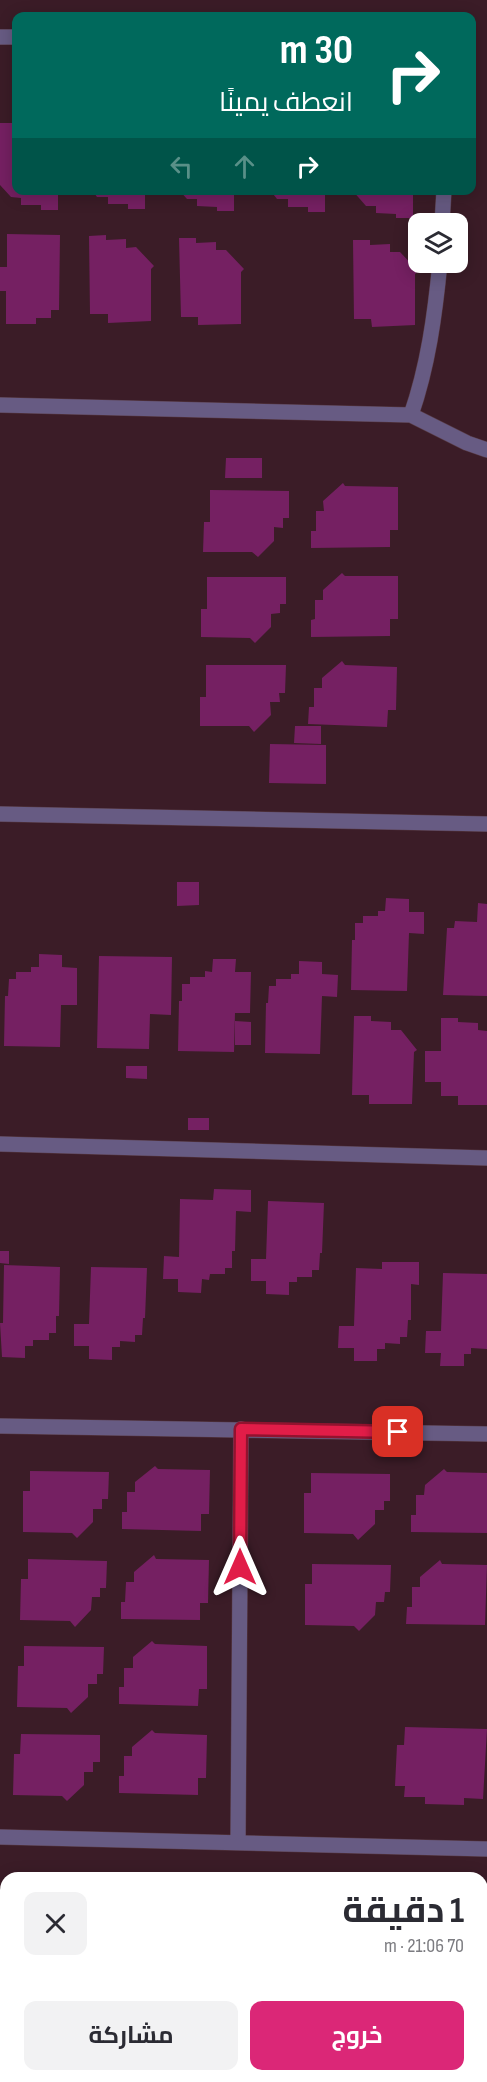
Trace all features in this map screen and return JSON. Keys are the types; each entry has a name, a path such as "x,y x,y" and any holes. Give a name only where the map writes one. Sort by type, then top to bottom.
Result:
{"street":[{"path":"443,213 444,195"},
{"path":"411,415 421,386 430,343 439,273"},
{"path":"0,405 411,415 467,443 487,450"},
{"path":"0,814 487,824"},
{"path":"0,1144 487,1158"},
{"path":"0,1426 487,1434"},
{"path":"238,1843 241,1429"},
{"path":"0,1836 487,1849"}],"building":[{"path":"0,123 12,123 12,195 58,195 58,210 41,210 41,205 21,205 21,198 11,197 0,185"},
{"path":"96,195 145,195 145,209 128,209 128,204 108,204 108,197"},
{"path":"183,195 234,195 234,211 217,211 217,207 197,206 197,199 187,199"},
{"path":"274,195 325,195 325,212 308,212 308,207 288,207 288,199 277,199"},
{"path":"356,195 413,195 413,213 408,213 408,218 396,218 396,214 376,213 376,206 366,206"},
{"path":"7,234 60,235 59,310 51,310 51,318 36,318 36,324 6,324 6,291 0,291 0,267 7,267"},
{"path":"106,235 106,240 126,239 126,248 136,247 154,266 151,269 151,321 108,323 108,314 90,314 89,236"},
{"path":"179,238 196,238 196,243 216,242 216,250 226,250 244,269 241,272 241,324 198,325 198,317 181,317"},
{"path":"353,240 370,240 370,245 390,244 390,252 400,252 408,260 408,273 416,273 415,325 372,327 371,319 354,319"},
{"path":"226,458 262,458 262,478 225,478"},
{"path":"343,483 345,486 398,487 398,530 390,530 390,547 311,548 311,531 316,531 316,511 324,511 323,501"},
{"path":"210,490 289,491 289,518 283,518 283,528 274,527 274,541 258,557 252,552 203,552 204,522 210,522"},
{"path":"342,573 345,576 398,576 398,619 390,619 390,636 311,637 311,620 315,619 315,600 323,600 323,590"},
{"path":"207,577 286,577 286,604 280,604 280,613 271,614 271,627 255,643 250,638 201,637 201,609 207,609"},
{"path":"342,661 345,665 397,667 396,710 388,710 387,727 308,724 309,707 314,707 314,688 322,688 322,678"},
{"path":"206,665 286,665 285,693 279,693 280,702 270,702 271,715 254,732 249,726 200,726 200,697 206,697"},
{"path":"295,726 321,726 321,744 294,743"},
{"path":"270,744 326,745 326,784 269,783"},
{"path":"177,882 199,882 199,905 177,906"},
{"path":"386,898 409,899 409,912 424,912 424,934 409,933 407,991 351,990 352,940 355,940 355,923 363,923 363,916 378,916 378,911 385,911"},
{"path":"478,903 487,904 487,996 443,995 447,928 454,928 455,921 477,922"},
{"path":"39,954 62,955 62,967 77,968 77,1005 61,1005 60,1047 4,1046 5,996 8,996 9,979 16,979 16,972 31,972 31,967 39,967"},
{"path":"99,956 172,957 171,1015 150,1014 149,1049 97,1048"},
{"path":"213,959 236,959 235,972 251,972 250,1013 235,1013 234,1052 178,1051 179,1001 182,1001 182,984 190,984 190,977 205,977 205,971 212,972"},
{"path":"299,961 322,962 322,974 338,975 337,997 322,996 320,1054 265,1053 266,1003 268,1003 269,986 276,986 276,979 291,979 291,974 299,974"},
{"path":"354,1016 371,1016 371,1021 391,1022 391,1030 401,1030 417,1050 414,1052 412,1104 369,1104 369,1095 352,1095"},
{"path":"441,1018 458,1018 458,1022 478,1023 478,1030 487,1031 487,1105 458,1105 458,1096 441,1096 441,1082 425,1082 425,1051 441,1051"},
{"path":"235,1021 251,1022 251,1045 235,1045"},
{"path":"126,1066 147,1066 147,1079 126,1078"},
{"path":"188,1118 209,1118 209,1130 188,1130"},
{"path":"214,1189 251,1190 251,1212 236,1211 235,1251 232,1251 232,1268 225,1268 225,1274 210,1274 209,1280 202,1279 201,1293 178,1292 178,1279 163,1279 164,1256 179,1257 180,1199 213,1200"},
{"path":"268,1201 324,1203 319,1270 312,1270 312,1277 297,1277 297,1282 289,1282 289,1295 266,1294 266,1281 251,1281 251,1259 266,1259"},
{"path":"0,1251 9,1251 9,1264 0,1263"},
{"path":"382,1262 419,1262 419,1285 411,1284 411,1320 408,1320 407,1337 400,1337 400,1344 385,1343 385,1349 377,1349 377,1361 354,1361 354,1348 338,1348 339,1326 354,1326 356,1268 382,1269"},
{"path":"4,1265 60,1267 59,1316 56,1316 56,1333 49,1333 49,1340 33,1340 33,1346 25,1346 25,1358 2,1357 0,1323 3,1323"},
{"path":"91,1267 147,1268 142,1335 135,1335 135,1342 120,1341 120,1347 112,1347 112,1360 89,1359 89,1346 74,1346 74,1324 89,1324"},
{"path":"443,1273 487,1274 487,1349 471,1348 471,1354 464,1354 464,1366 440,1366 441,1353 425,1353 426,1331 441,1331"},
{"path":"155,1466 158,1469 210,1470 209,1514 201,1514 201,1531 122,1529 122,1512 127,1512 127,1492 135,1492 135,1482"},
{"path":"444,1469 447,1472 487,1473 487,1533 411,1532 411,1515 416,1515 416,1495 424,1495 425,1485"},
{"path":"30,1471 109,1472 108,1499 102,1499 102,1509 93,1509 93,1522 77,1538 72,1533 23,1532 23,1491 30,1491"},
{"path":"311,1473 390,1474 390,1501 384,1501 384,1510 375,1510 375,1524 358,1540 353,1534 304,1533 304,1493 311,1493"},
{"path":"154,1555 156,1559 209,1560 208,1603 200,1603 200,1620 121,1619 121,1602 125,1602 126,1582 134,1582 134,1572"},
{"path":"28,1559 107,1561 106,1588 100,1588 100,1597 92,1597 91,1610 75,1627 70,1621 20,1620 21,1579 28,1579"},
{"path":"440,1560 442,1564 487,1565 485,1625 406,1624 407,1607 412,1607 412,1587 420,1587 420,1577"},
{"path":"312,1564 391,1565 390,1592 385,1592 384,1602 376,1602 375,1615 359,1631 354,1626 305,1625 305,1584 312,1584"},
{"path":"152,1641 155,1644 207,1646 207,1689 199,1689 198,1706 119,1704 119,1687 124,1687 124,1668 133,1668 133,1657"},
{"path":"24,1646 104,1647 103,1674 97,1674 97,1684 88,1684 88,1697 71,1713 67,1708 17,1707 18,1666 24,1666"},
{"path":"405,1727 487,1729 483,1799 464,1798 464,1805 425,1804 425,1797 404,1797 405,1786 395,1786 397,1745 404,1745"},
{"path":"152,1730 155,1733 207,1735 206,1778 198,1778 198,1795 119,1793 119,1776 124,1776 124,1756 132,1756 132,1747"},
{"path":"21,1734 100,1735 100,1762 93,1762 93,1772 84,1772 84,1785 67,1801 62,1796 13,1795 14,1754 20,1754"}],"route":[{"path":"240,1567 241,1429 398,1432"}]}
